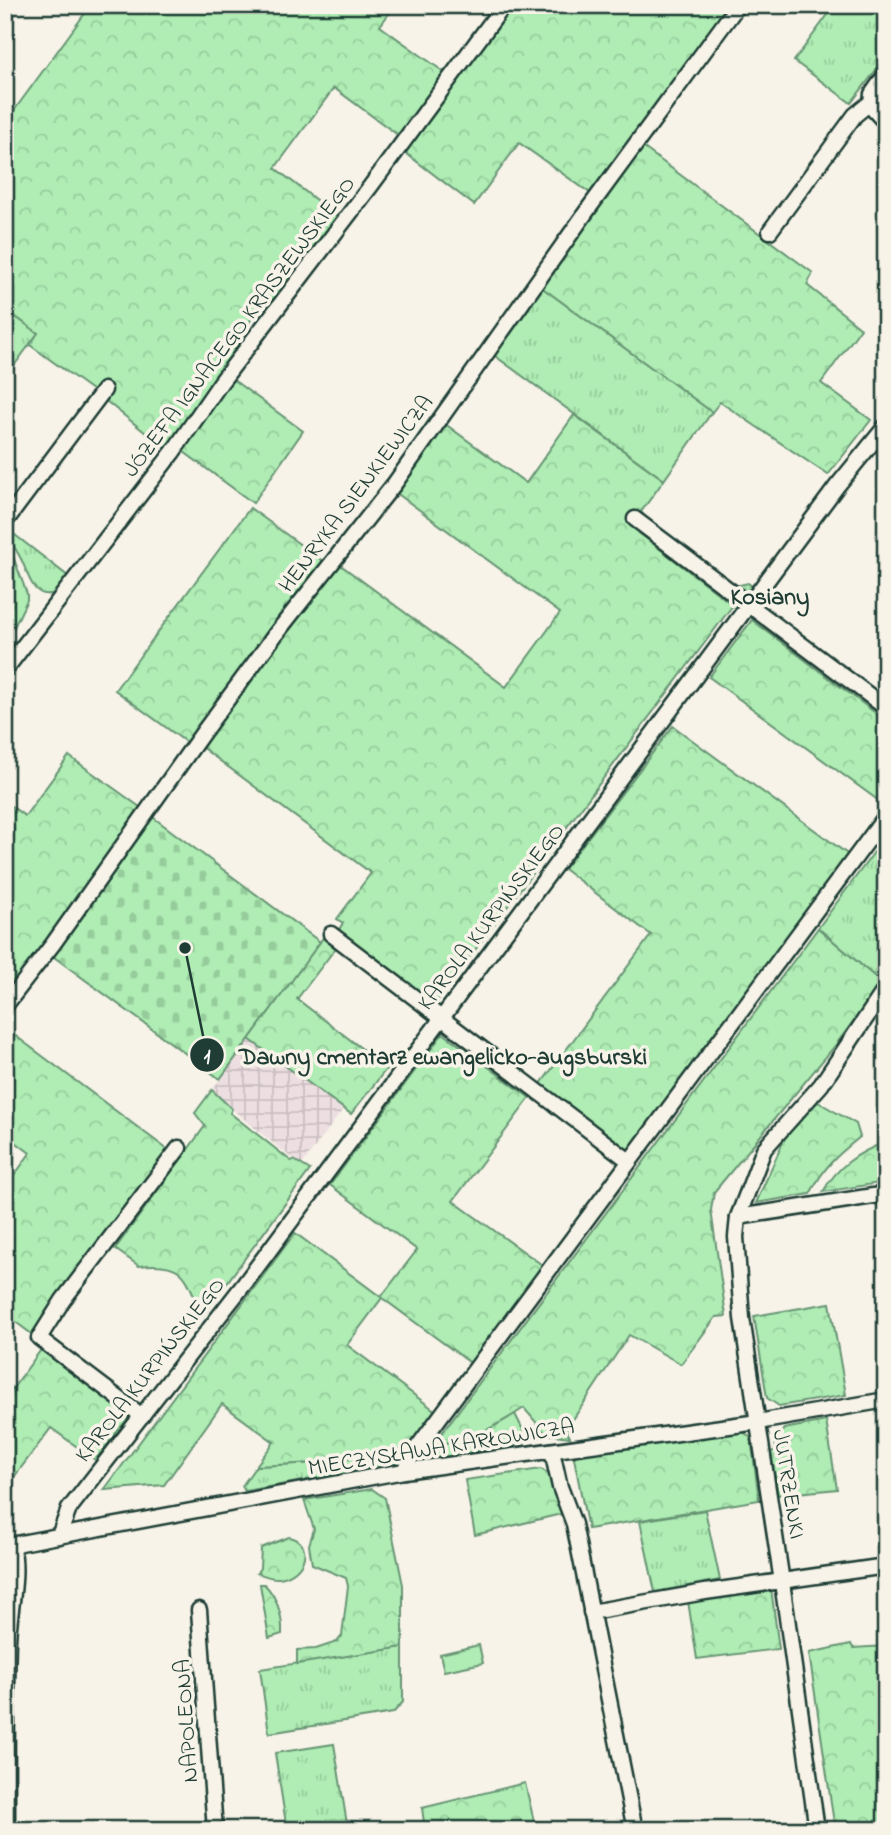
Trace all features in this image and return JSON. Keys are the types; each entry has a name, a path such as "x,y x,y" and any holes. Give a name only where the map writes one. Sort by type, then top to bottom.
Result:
{"street":[{"name":"JÓZEFA IGNACEGO KRASZEWSKIEGO","path":"5,670 173,452 221,382 362,198 503,5"},
{"name":"HENRYKA SIENKIEWICZA","path":"5,1006 53,944 220,709 402,473 589,208 738,5"},
{"path":"886,74 872,94 871,103 886,123"},
{"path":"770,231 855,115 871,103"},
{"path":"5,522 104,390"},
{"name":"KAROLA KURPIŃSKIEGO","path":"60,1536 69,1509 237,1293 837,486 886,426"},
{"path":"635,520 886,708"},
{"path":"404,1471 411,1456 628,1160 886,816"},
{"path":"331,934 628,1160"},
{"name":"JUTRZENKI","path":"817,1830 742,1318 736,1237 738,1217 764,1149 821,1084 886,988"},
{"path":"142,1416 39,1338 63,1300 178,1148"},
{"path":"738,1217 886,1194"},
{"name":"MIECZYSŁAWA KARŁOWICZA","path":"9,1546 404,1471 758,1422 886,1400"},
{"path":"552,1451 560,1487 574,1524 635,1830"},
{"path":"7,1830 7,1666 15,1567 9,1546"},
{"path":"592,1612 705,1592 886,1566"},
{"name":"NAPOLEONA","path":"199,1609 215,1830"}],"shaded area":[{"path":"249,1039 344,1108 301,1166 212,1090"}],"green space":[{"path":"91,5 395,5 380,26 448,75 402,138 334,88 275,168 339,218 281,294 256,310 227,364 166,449 30,345 38,333 5,309 5,123"},
{"path":"509,5 732,5 593,195 519,143 474,205 403,151"},
{"path":"835,5 886,5 886,57 851,103 794,61"},
{"path":"640,145 813,273 807,285 861,328 821,383 871,420 828,475 720,402 712,412 540,286"},
{"path":"540,286 712,412 664,480 491,353"},
{"path":"5,309 38,333 8,374 5,371"},
{"path":"232,379 303,431 253,503 180,449"},
{"path":"574,415 664,480 641,512 647,519 639,533 733,605 433,1006 336,934 343,923 337,919 371,873 200,746 335,561 506,687 560,613 395,492 445,424 526,483"},
{"path":"250,508 324,562 190,745 115,690"},
{"path":"647,519 735,586 748,583 756,589 739,610 638,533"},
{"path":"6,528 69,577 56,593 41,593 32,584 5,531"},
{"path":"5,549 14,559 27,594 27,600 14,627 7,622 9,586 5,583"},
{"path":"752,620 886,721 886,806 709,677"},
{"path":"673,726 850,856 630,1152 540,1085 651,935 564,869"},
{"path":"69,756 144,810 5,995 5,802 25,816"},
{"path":"150,815 320,942 220,1079 50,954"},
{"path":"886,836 886,978 882,983 818,928"},
{"path":"818,928 882,983 834,1047 714,1192 711,1210 726,1316 716,1317 681,1364 629,1335 566,1430 570,1437 546,1434 524,1408 481,1432 433,1445"},
{"path":"325,935 338,945 297,999 387,1068 351,1114 249,1039"},
{"path":"5,1028 168,1150 33,1335 5,1314 5,1189 30,1153 5,1134"},
{"path":"443,1033 530,1098 453,1201 545,1267 472,1364 382,1298 347,1345 437,1412 411,1448 317,1463 256,1466 274,1442 222,1404 164,1485 104,1490 295,1233 381,1297 417,1250 330,1185"},
{"path":"212,1090 232,1109 230,1113 291,1161 294,1160 310,1170 203,1315 181,1273 166,1266 139,1266 115,1249 205,1126 195,1113"},
{"path":"818,1102 856,1124 860,1137 831,1162 810,1194 756,1203 790,1126"},
{"path":"886,1142 886,1182 823,1192 842,1167 867,1150"},
{"path":"830,1303 846,1395 779,1406 767,1398 754,1316"},
{"path":"43,1347 132,1413 95,1460 51,1428 5,1489 5,1399"},
{"path":"515,1414 526,1436 525,1443 245,1491 242,1486 256,1466 317,1463 466,1439"},
{"path":"826,1421 837,1489 778,1495 771,1452 776,1450 775,1440 784,1429"},
{"path":"741,1430 751,1438 759,1500 588,1529 574,1458 579,1452"},
{"path":"541,1469 550,1475 561,1514 475,1535 465,1480"},
{"path":"372,1489 385,1498 403,1585 403,1647 297,1664 297,1650 316,1649 337,1642 342,1636 348,1586 346,1578 312,1564 309,1545 314,1529 304,1500"},
{"path":"705,1510 720,1580 655,1592 640,1521"},
{"path":"289,1537 297,1540 304,1551 304,1557 296,1570 279,1578 257,1573 260,1568 261,1548"},
{"path":"260,1584 264,1584 272,1594 281,1621 282,1634 269,1638"},
{"path":"771,1588 779,1649 697,1659 688,1601"},
{"path":"851,1644 853,1648 886,1646 886,1830 835,1830 809,1653"},
{"path":"479,1645 483,1663 444,1671 440,1654"},
{"path":"403,1647 403,1702 393,1713 269,1733 260,1669"},
{"path":"334,1744 348,1830 287,1830 275,1753"},
{"path":"525,1783 536,1830 425,1830 422,1808"}],"place":[{"name":"Dawny cmentarz ewangelicko-augsburski","path":"185,948"}],"district":[{"name":"Kosiany","path":"770,596"}]}
